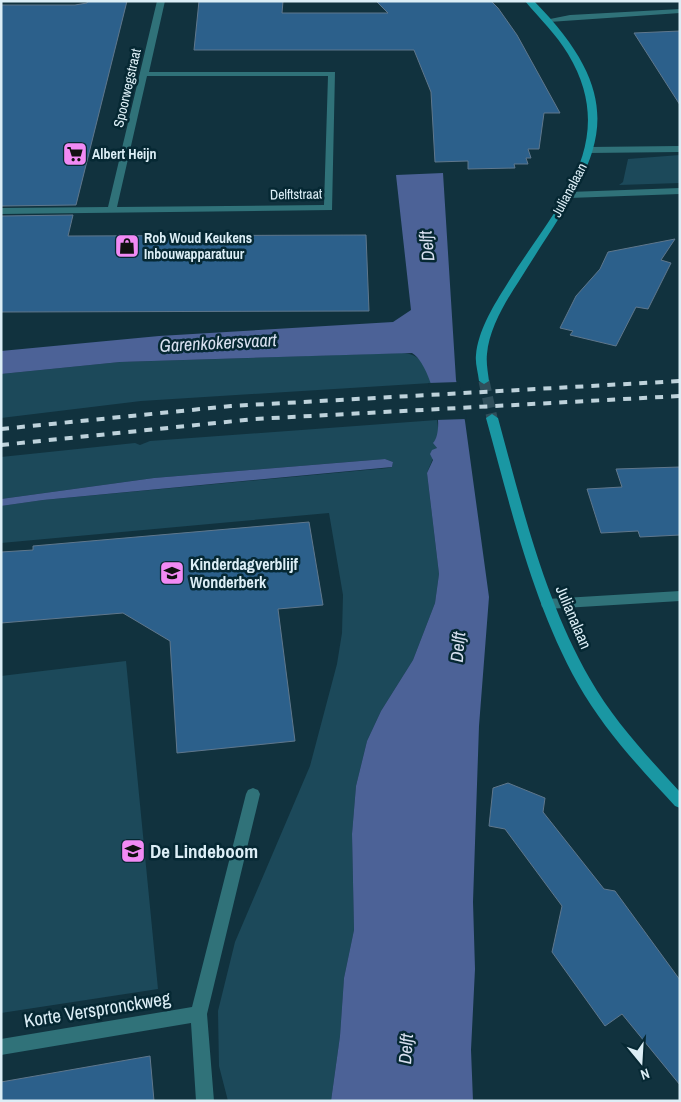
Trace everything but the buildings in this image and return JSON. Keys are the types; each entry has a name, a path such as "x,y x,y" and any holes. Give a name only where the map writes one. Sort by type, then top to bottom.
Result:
{"main road":[{"name":"Julianalaan","path":"484,381 482,352 490,324 511,286 569,195 580,174 588,150 594,119 589,94 577,63 549,20 529,1"},
{"name":"Julianalaan","path":"492,418 515,502 547,604 584,682 623,739 680,802"}],"street":[{"name":"Spoorwegstraat","path":"112,210 161,1"},
{"path":"549,20 570,17 680,12"},
{"name":"Delftstraat","path":"1,211 329,208 332,74 144,74"},
{"path":"588,150 680,149"},
{"path":"569,195 680,191"},
{"path":"547,604 680,596"},
{"path":"205,1101 200,1014 253,794"},
{"name":"Korte Verspronckweg","path":"1,1047 200,1014"}],"shaded area":[{"path":"680,155 680,183 619,185 623,182 628,159"},
{"path":"402,353 414,355 422,362 431,383 141,401 1,418 1,374 120,362"},
{"path":"437,420 439,434 435,445 437,448 427,473 439,574 435,603 413,660 381,711 367,741 356,786 352,834 354,930 344,978 340,1036 331,1101 228,1101 219,1066 218,1011 235,942 310,766 337,664 342,633 343,595 329,513 1,543 1,506 43,500 388,468 392,467 393,462 385,459 154,478 1,499 1,457 135,443 140,445 150,441"},
{"path":"126,661 158,989 1,1013 1,676"}],"water":[{"path":"443,173 456,380 465,421 489,597 479,726 473,902 475,969 471,1050 473,1101 331,1101 340,1036 344,978 354,930 352,834 356,786 367,741 381,711 413,660 435,603 439,574 427,473 433,460 430,454 432,450 437,448 433,443 437,435 438,424 434,396 425,369 419,359 412,353 120,362 1,374 1,351 159,336 393,322 411,310 396,175"},
{"path":"385,459 393,462 392,467 43,500 1,506 1,499 154,478"}],"pier":[{"path":"459,382 467,419 435,420 428,383"}],"tunnel":[{"path":"484,381 492,418"}],"railway":[{"path":"1,429 231,406 680,381"},
{"path":"1,445 255,419 680,396"}],"place":[{"name":"Albert Heijn","path":"75,154"},
{"name":"Rob Woud Keukens Inbouwapparatuur","path":"127,246"},
{"name":"Kinderdagverblijf Wonderberk","path":"172,573"},
{"name":"De Lindeboom","path":"133,851"}],"water label":[{"name":"Delft","path":"427,246"},
{"name":"Garenkokersvaart","path":"218,343"},
{"name":"Delft","path":"458,647"},
{"name":"Delft","path":"406,1049"}]}
